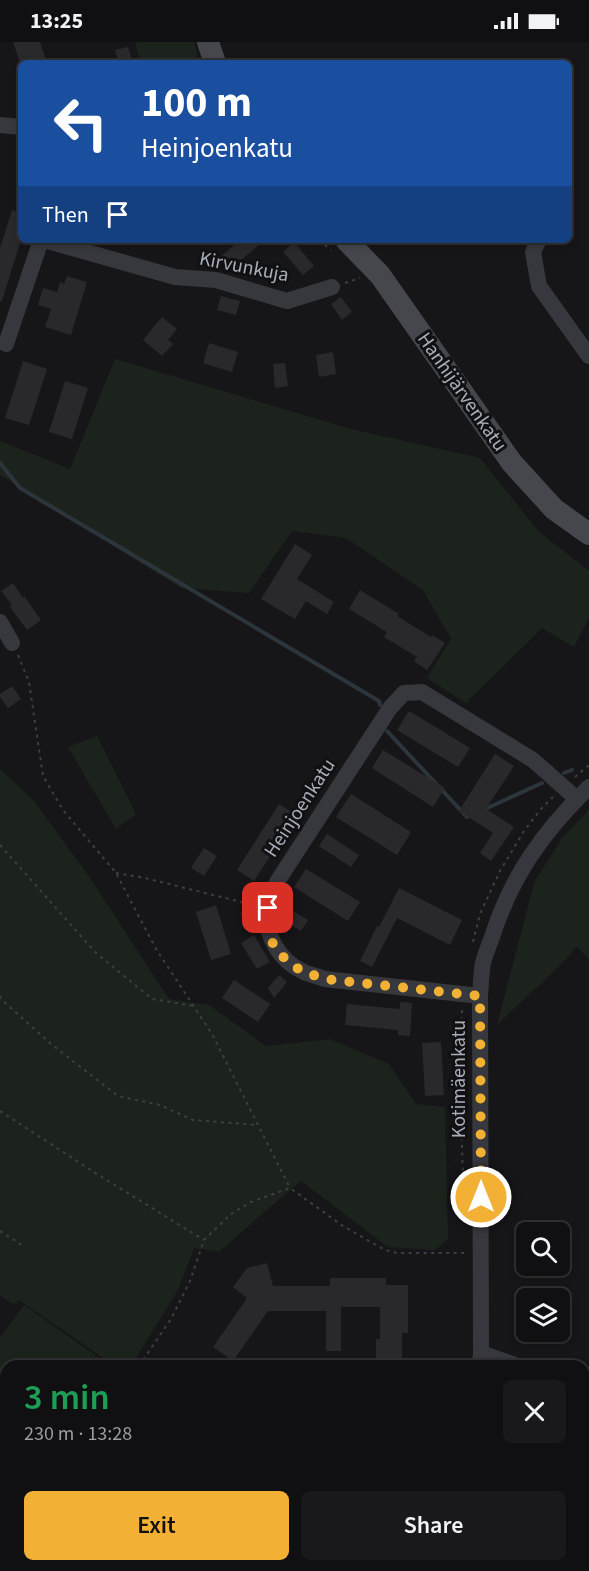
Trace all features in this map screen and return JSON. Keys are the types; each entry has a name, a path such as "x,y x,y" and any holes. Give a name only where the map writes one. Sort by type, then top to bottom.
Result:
{"street":[{"path":"208,42 214,60"},
{"path":"0,125 18,127"},
{"path":"6,344 42,243"},
{"name":"Kirvunkuja","path":"54,243 175,277 216,280 287,301 332,287"},
{"name":"Hanhijärvenkatu","path":"349,243 380,275 512,463 554,509 589,534"},
{"path":"538,243 533,252 539,286 589,356"},
{"path":"0,622 12,643"},
{"name":"Heinjoenkatu","path":"480,996 325,979 301,971 282,956 272,942 267,926 268,908 277,882 390,708 404,693 422,692 583,793"},
{"name":"Kotimäenkatu","path":"480,1360 480,996 483,963 512,885 541,840 583,793"}],"path":[{"path":"12,643 29,682 43,776 63,810 116,873 156,949 212,1034 291,1188 343,1226 385,1250 466,1253 466,1259"},
{"path":"0,845 103,959 152,999 194,1006"},
{"path":"116,873 268,908"},
{"path":"0,996 51,1044 118,1096 160,1105 193,1120 258,1125"},
{"path":"0,1111 99,1176 204,1240"},
{"path":"143,1360 171,1318 190,1281 204,1240 231,1214 251,1202 291,1188"},
{"path":"0,1231 25,1247"}],"shaded area":[{"path":"135,42 194,42 198,60 139,60"},
{"path":"115,359 351,429 480,458 539,532 589,571 589,617 574,647 542,628 466,703 427,678 451,639 423,590 346,538 292,531 249,593 181,588 0,475 0,441 70,469"},
{"path":"97,736 136,814 116,829 68,747"},
{"path":"0,769 34,801 88,875 169,999 209,1005 266,1046 330,1039 389,1064 416,1104 445,1107 448,1239 435,1250 388,1247 301,1181 219,1252 194,1248 178,1290 135,1360 106,1360 19,1300 14,1305 0,1295"},
{"path":"589,810 589,959 577,947 497,1025 534,883 562,838"},
{"path":"24,1305 102,1360 0,1360 0,1338"}],"building":[{"path":"13,42 40,42 46,60 19,60"},
{"path":"128,47 132,60 118,60 115,50"},
{"path":"12,210 18,212 18,243 20,243 2,301 0,301 0,248"},
{"path":"237,243 261,243 228,271 218,259"},
{"path":"295,243 314,266 303,275 283,252"},
{"path":"67,276 87,282 71,335 45,327 51,309 38,305 43,288 57,292 60,282 64,284"},
{"path":"221,296 240,301 236,315 217,310"},
{"path":"341,297 352,312 342,320 331,304"},
{"path":"162,317 177,329 168,340 173,344 162,356 143,340"},
{"path":"209,343 238,352 232,372 203,363"},
{"path":"333,352 336,374 319,377 316,355"},
{"path":"23,361 47,369 29,425 5,418"},
{"path":"285,363 288,386 275,388 273,364"},
{"path":"65,381 88,388 72,439 49,432"},
{"path":"295,544 312,555 297,579 334,602 327,614 306,601 295,619 261,599"},
{"path":"13,583 41,620 27,630 1,591"},
{"path":"360,590 399,614 397,616 445,643 427,670 414,661 417,657 384,637 387,632 349,609"},
{"path":"12,686 21,699 8,708 0,694"},
{"path":"409,711 470,748 458,767 397,730"},
{"path":"383,750 445,788 433,807 372,768"},
{"path":"495,754 514,766 486,809 514,827 491,861 480,853 493,833 459,811"},
{"path":"351,794 411,832 397,855 336,817"},
{"path":"279,804 297,815 254,881 237,870"},
{"path":"327,834 359,855 351,867 319,846"},
{"path":"204,848 217,856 204,876 191,868"},
{"path":"306,869 360,902 348,921 294,887"},
{"path":"399,888 462,920 450,945 397,918 372,967 360,961"},
{"path":"216,905 231,954 211,960 196,912"},
{"path":"250,910 253,920 243,923 240,913"},
{"path":"291,910 308,920 301,931 285,921"},
{"path":"254,935 270,962 257,969 241,943"},
{"path":"279,975 287,982 274,998 268,988"},
{"path":"234,980 270,1004 258,1022 222,998"},
{"path":"400,1002 412,1003 410,1036 398,1035 398,1030 345,1025 347,1004 400,1009"},
{"path":"441,1042 444,1095 425,1096 422,1043"},
{"path":"267,1263 273,1286 330,1286 330,1278 386,1278 386,1285 408,1285 408,1333 402,1333 402,1360 376,1360 376,1339 380,1339 380,1307 341,1307 341,1351 326,1351 326,1311 268,1311 232,1360 213,1347 247,1298 233,1287 247,1268"}],"waterway":[{"path":"0,463 20,488 379,701 380,705"},
{"path":"387,731 467,817 470,815"},
{"path":"564,773 572,770"},
{"path":"483,810 542,783"}],"route":[{"path":"268,908 267,926 272,942 282,956 301,971 325,979 480,996 481,1197"}]}
